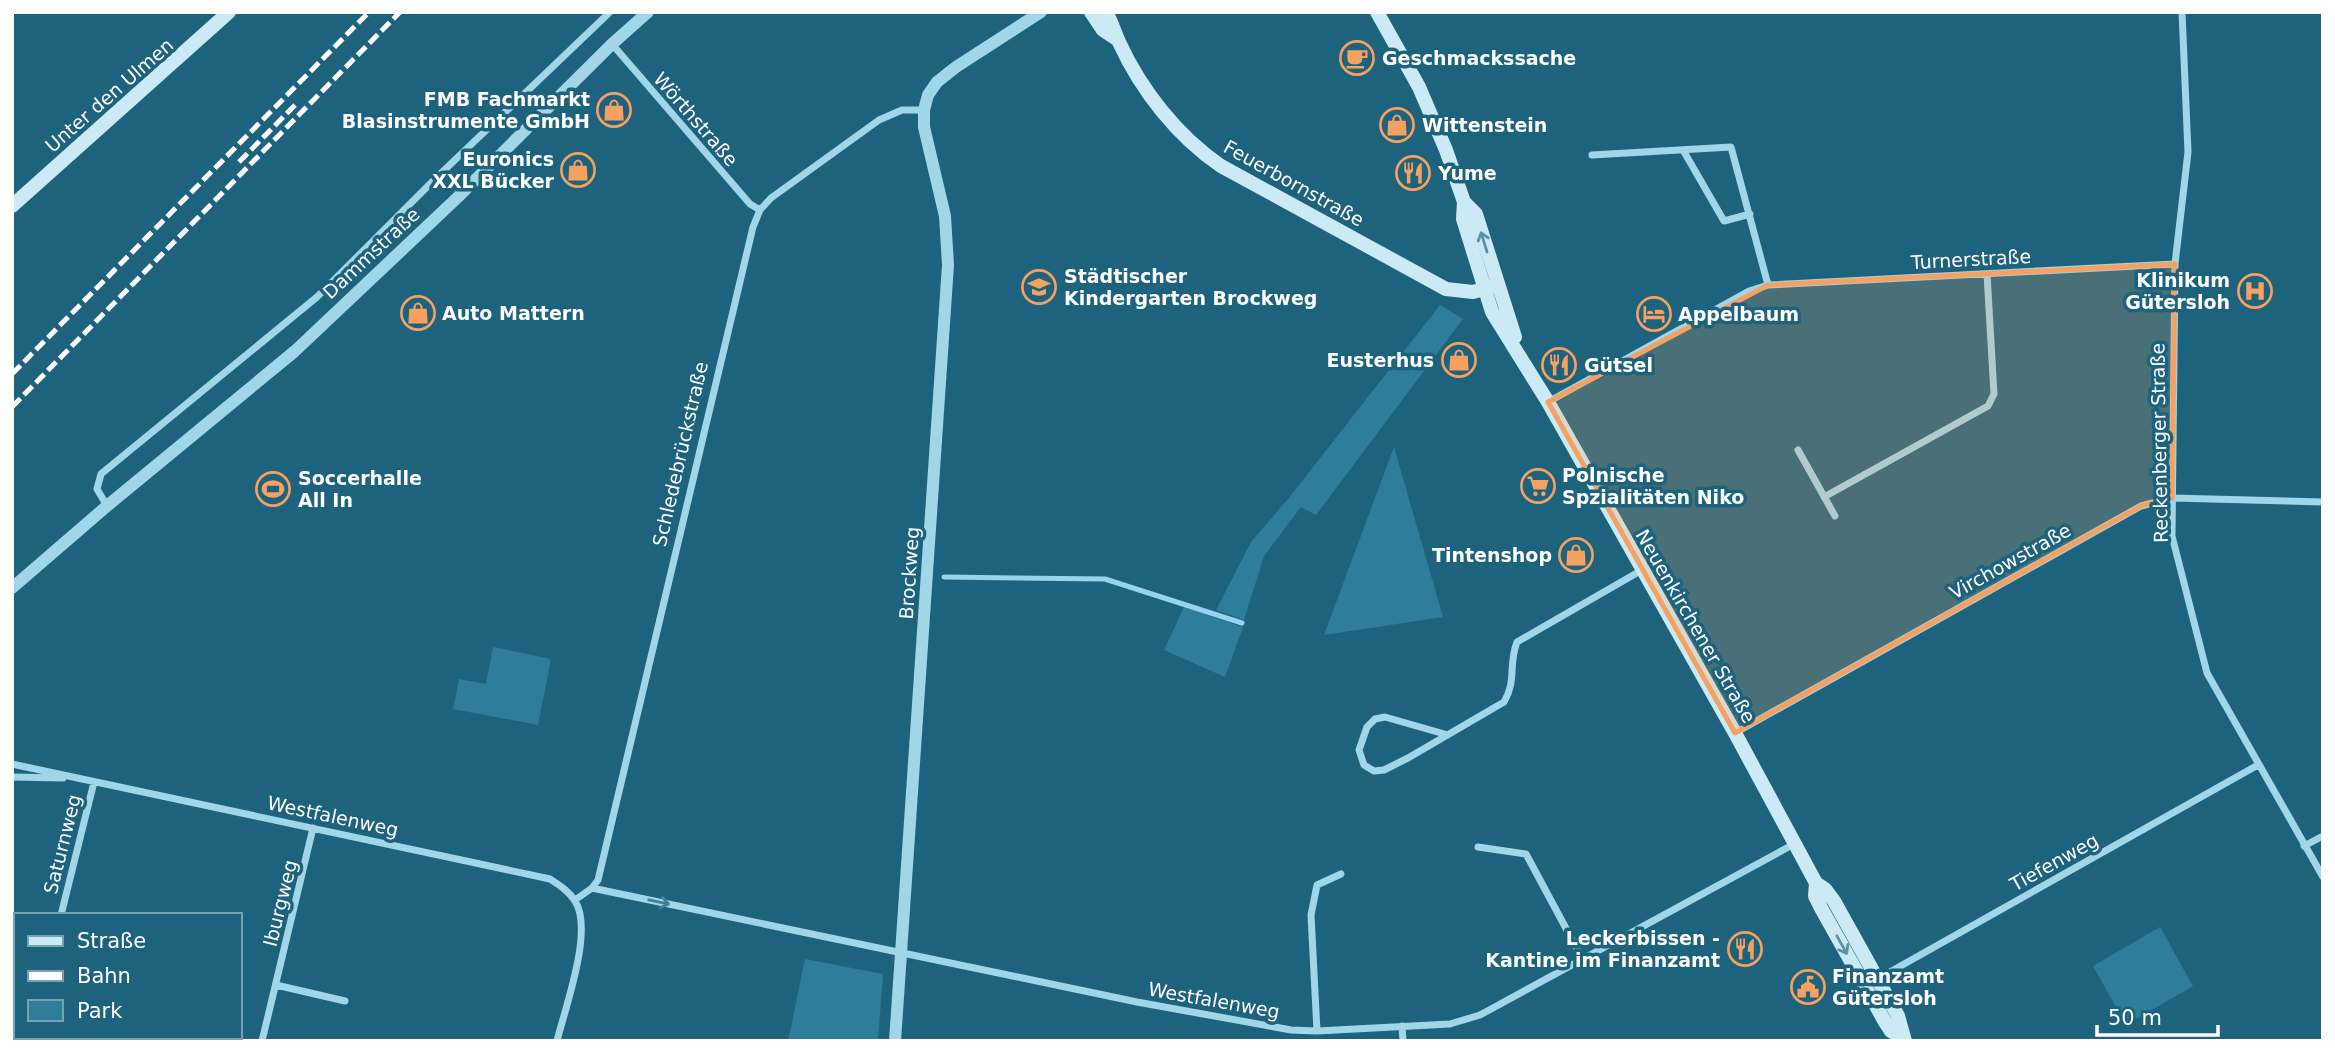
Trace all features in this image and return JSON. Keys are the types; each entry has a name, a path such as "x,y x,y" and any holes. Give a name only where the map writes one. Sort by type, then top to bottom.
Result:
{"main road":[{"name":"Unter den Ulmen","path":"12,206 229,12"},
{"name":"Feuerbornstraße","path":"1091,12 1103,30 1118,40"},
{"name":"Feuerbornstraße","path":"1106,12 1114,24 1118,40 1143,84 1177,130 1203,154 1446,289 1473,292 1491,287"},
{"name":"Neuenkirchener Straße","path":"1377,12 1419,87 1446,150 1464,202 1463,219 1491,287 1492,312 1548,402 1735,733 1816,883 1825,889 1834,901 1872,983 1898,1016 1904,1040"}],"street":[{"name":"Dammstraße","path":"107,506 97,489 101,474 317,297 436,178 610,12"},
{"name":"Dammstraße","path":"12,588 295,351 648,12"},
{"path":"924,110 929,95 945,75 1041,12"},
{"name":"Reckenberger Straße","path":"2182,12 2188,152 2175,264 2172,537 2207,673 2323,877"},
{"name":"Wörthstraße","path":"612,44 750,204 761,210"},
{"name":"Schledebrückstraße","path":"592,888 598,880 753,227 761,210 771,198 878,120 902,110 924,110"},
{"name":"Brockweg","path":"895,1041 947,265 945,216 926,137 924,110"},
{"path":"1592,155 1731,147 1768,285"},
{"path":"1683,150 1724,221 1750,214"},
{"name":"Turnerstraße","path":"1548,402 1749,291 1768,285 2175,264"},
{"path":"1824,496 1988,406 1994,394 1986,274"},
{"path":"1798,450 1835,516"},
{"name":"Virchowstraße","path":"1735,733 2141,506 2172,498 2323,502"},
{"path":"1448,735 1385,717 1375,719 1367,727 1359,750 1364,765 1374,771 1384,770 1448,735 1503,702 1511,688 1512,654 1517,642 1642,570"},
{"name":"Westfalenweg","path":"12,764 550,879 575,900"},
{"name":"Tiefenweg","path":"1872,983 2258,765"},
{"name":"Westfalenweg","path":"12,777 77,778"},
{"name":"Saturnweg","path":"61,913 94,782"},
{"name":"Iburgweg","path":"262,1041 313,828"},
{"path":"2304,846 2323,836"},
{"name":"Westfalenweg","path":"592,888 1138,1002 1291,1030 1317,1031 1450,1024 1480,1015 1796,843"},
{"path":"1478,847 1526,854 1582,958"},
{"path":"1317,1031 1311,915 1317,885 1341,874"},
{"path":"557,1041 578,962 582,936 575,900 592,888"},
{"path":"276,985 345,1001"},
{"path":"1402,1026 1403,1041"}],"highlighted area":[{"path":"2175,264 2172,498 2141,506 1735,733 1548,402 1768,285"}],"green space":[{"path":"1440,305 1463,319 1316,515 1301,507 1264,556 1244,620 1216,610 1251,542 1288,499"},
{"path":"1394,447 1443,617 1324,635"},
{"path":"1184,607 1243,627 1225,677 1164,650"},
{"path":"493,647 551,659 538,725 453,709 459,679 486,684"},
{"path":"2160,927 2193,986 2126,1025 2093,966"},
{"path":"805,959 883,974 878,1041 788,1041"}],"waterway":[{"path":"944,577 1105,579 1242,623"}],"railway":[{"path":"12,374 369,12"},
{"path":"12,407 400,12"},
{"path":"239,162 298,102"}],"place":[{"name":"Geschmackssache","path":"1357,58"},
{"name":"FMB Fachmarkt Blasinstrumente GmbH","path":"614,110"},
{"name":"Wittenstein","path":"1397,125"},
{"name":"Euronics XXL Bücker","path":"578,170"},
{"name":"Yume","path":"1413,173"},
{"name":"Städtischer Kindergarten Brockweg","path":"1039,287"},
{"name":"Klinikum Gütersloh","path":"2255,291"},
{"name":"Auto Mattern","path":"418,313"},
{"name":"Appelbaum","path":"1654,314"},
{"name":"Eusterhus","path":"1459,360"},
{"name":"Gütsel","path":"1559,365"},
{"name":"Polnische Spzialitäten Niko","path":"1538,486"},
{"name":"Soccerhalle All In","path":"273,489"},
{"name":"Tintenshop","path":"1576,555"},
{"name":"Leckerbissen - Kantine im Finanzamt","path":"1745,949"},
{"name":"Finanzamt Gütersloh","path":"1808,987"}]}
